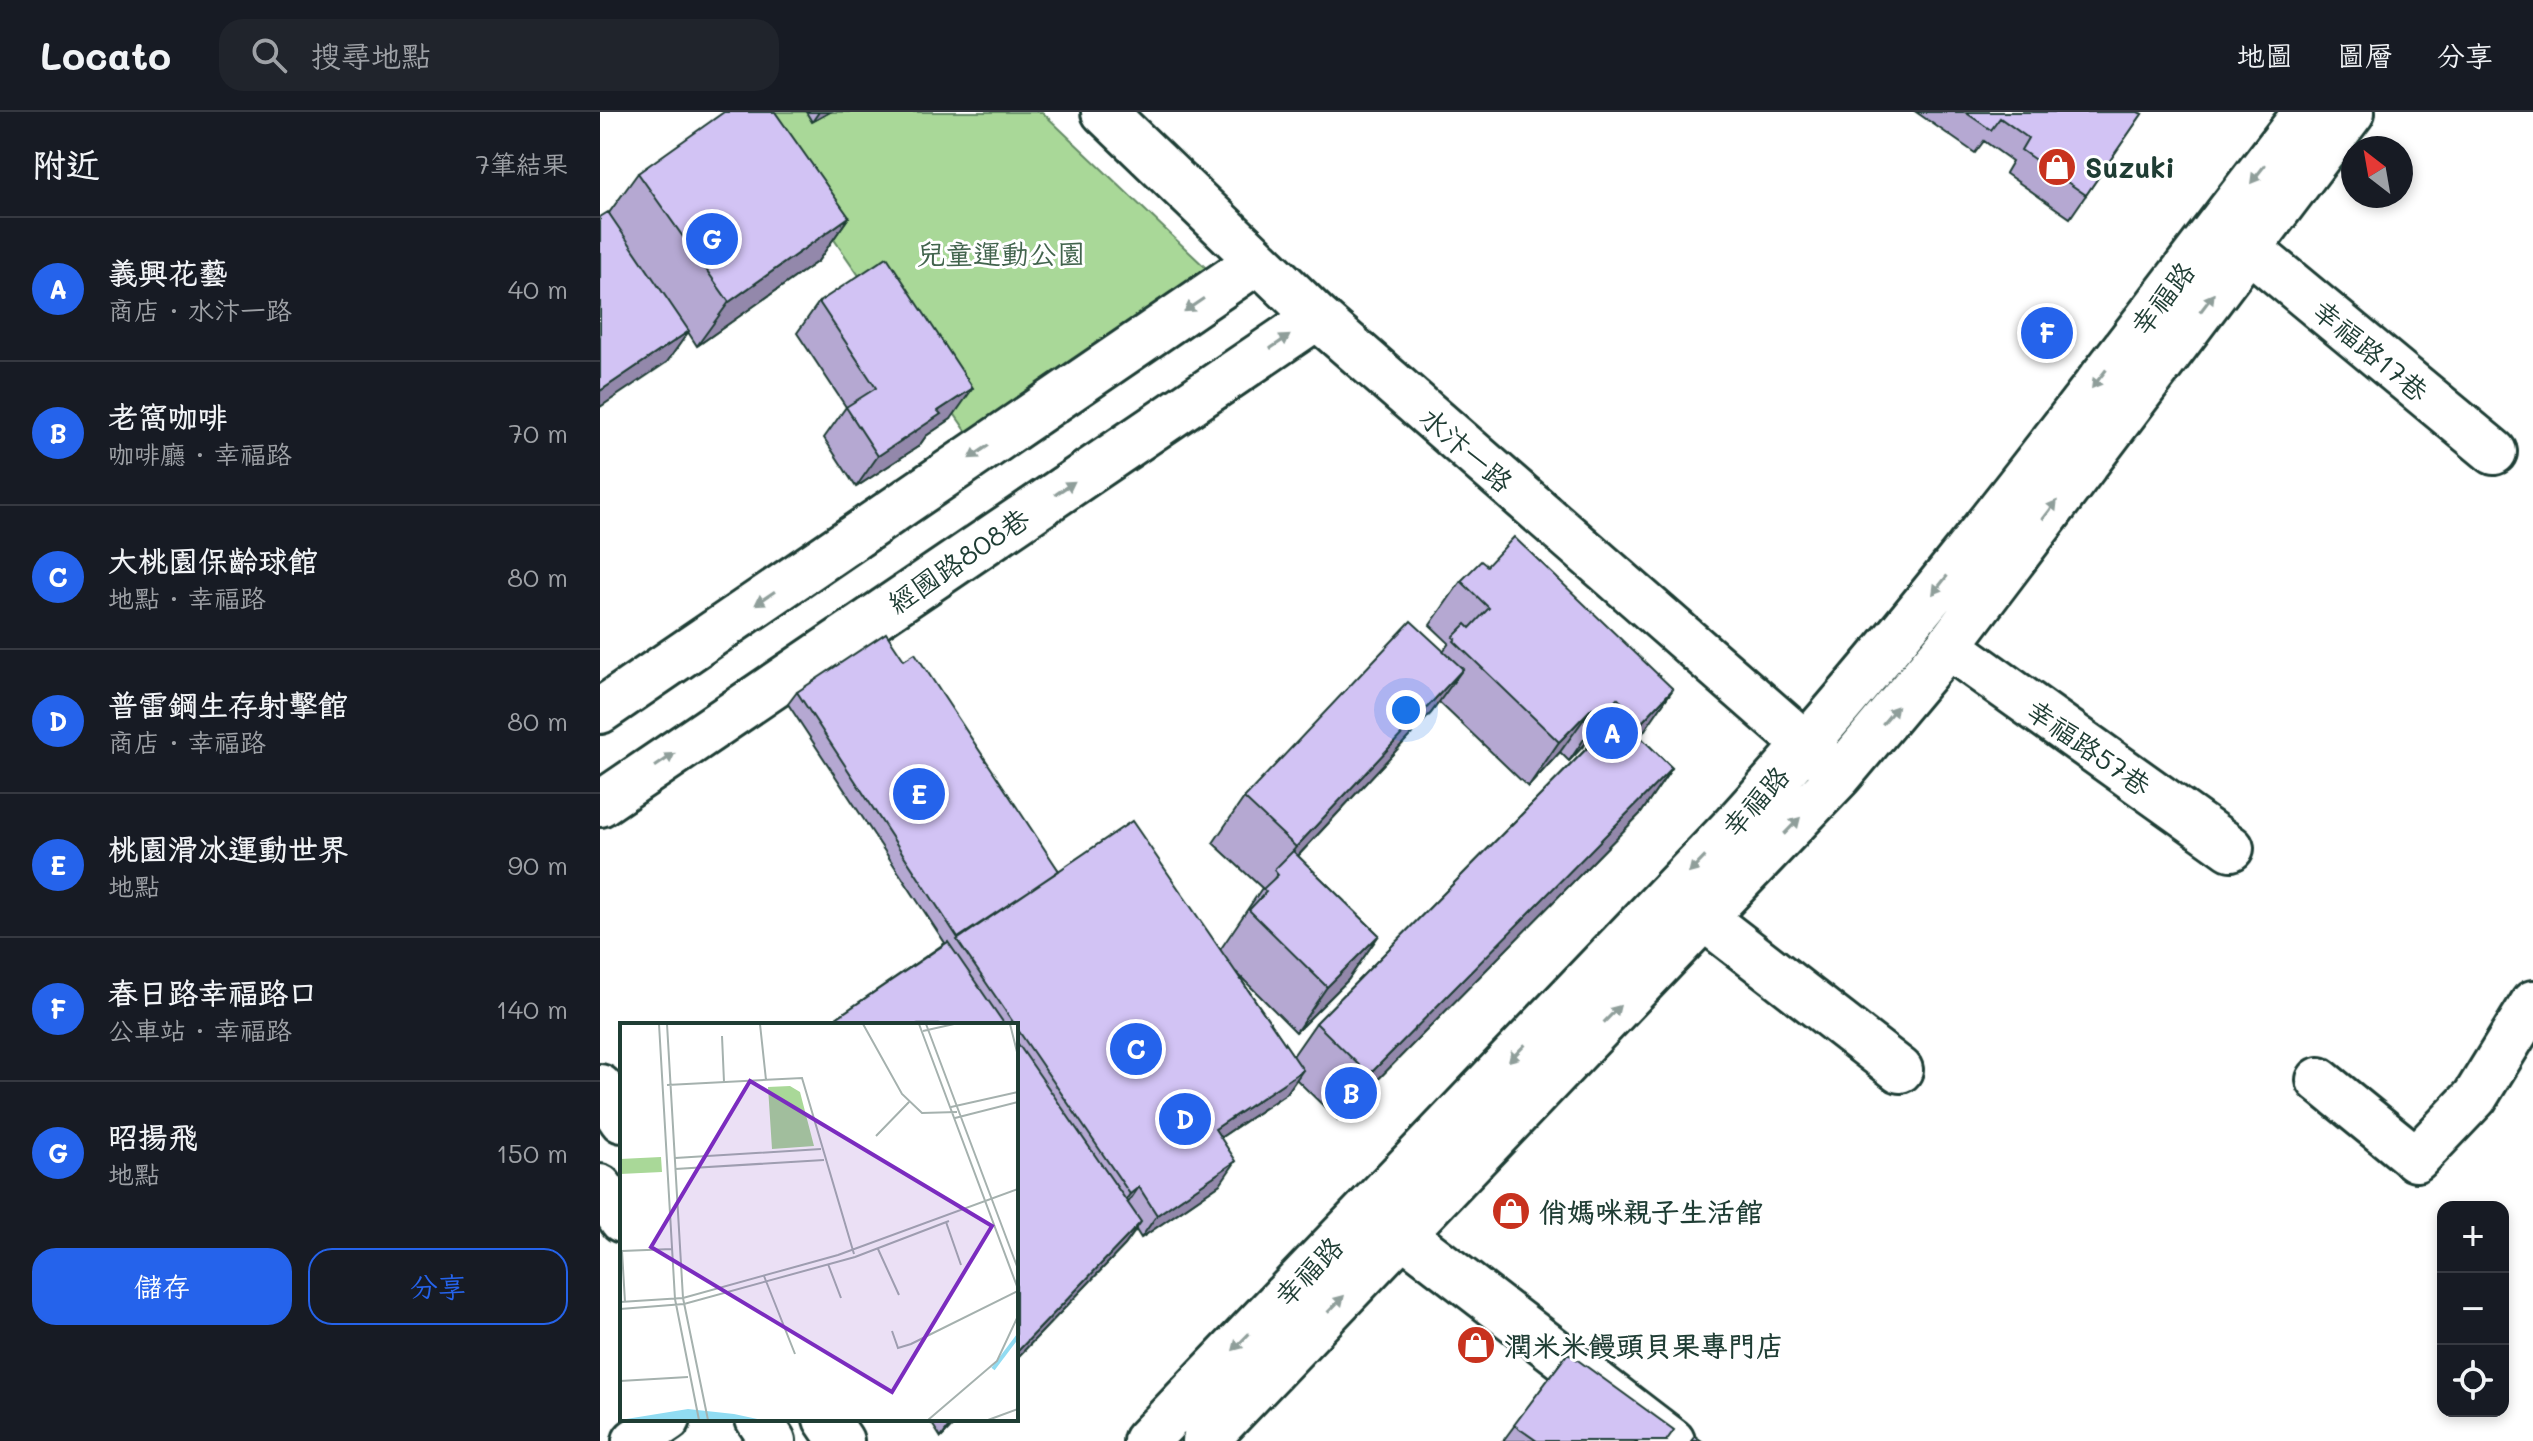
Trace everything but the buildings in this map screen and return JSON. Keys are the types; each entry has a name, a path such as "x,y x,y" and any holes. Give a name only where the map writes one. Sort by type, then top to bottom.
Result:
{"street":[{"name":"水汴一路","path":"1104,112 1317,317 1840,775"},
{"name":"幸福路","path":"1205,1441 1385,1222 1912,621 2306,112"},
{"name":"幸福路","path":"1146,1441 1385,1222 1704,918 1840,775 1948,646 2352,112"},
{"name":"幸福路17巷","path":"2248,248 2494,452"},
{"path":"600,711 1258,261"},
{"name":"經國路808巷","path":"600,804 1317,317"},
{"name":"幸福路57巷","path":"1948,646 2231,848"},
{"path":"1704,918 1900,1070"},
{"path":"2319,1080 2416,1159 2475,1097 2533,1003"},
{"path":"600,1087 620,1117"},
{"path":"600,1187 620,1217"},
{"path":"1385,1222 1672,1441"},
{"path":"635,1441 665,1421"},
{"path":"759,1421 773,1441"},
{"path":"827,1421 841,1441"}],"green space":[{"name":"兒童運動公園","path":"746,112 1042,112 1208,270 969,435"}],"place":[{"name":"Suzuki","path":"2057,167"},
{"name":"昭揚飛","path":"712,239"},
{"name":"春日路幸福路口","path":"2047,333"},
{"name":"義興花藝","path":"1612,733"},
{"name":"桃園滑冰運動世界","path":"919,794"},
{"name":"大桃園保齡球館","path":"1136,1049"},
{"name":"老窩咖啡","path":"1351,1093"},
{"name":"普雷鋼生存射擊館","path":"1185,1119"},
{"name":"俏媽咪親子生活館","path":"1511,1211"},
{"name":"潤米米饅頭貝果專門店","path":"1476,1345"}]}
